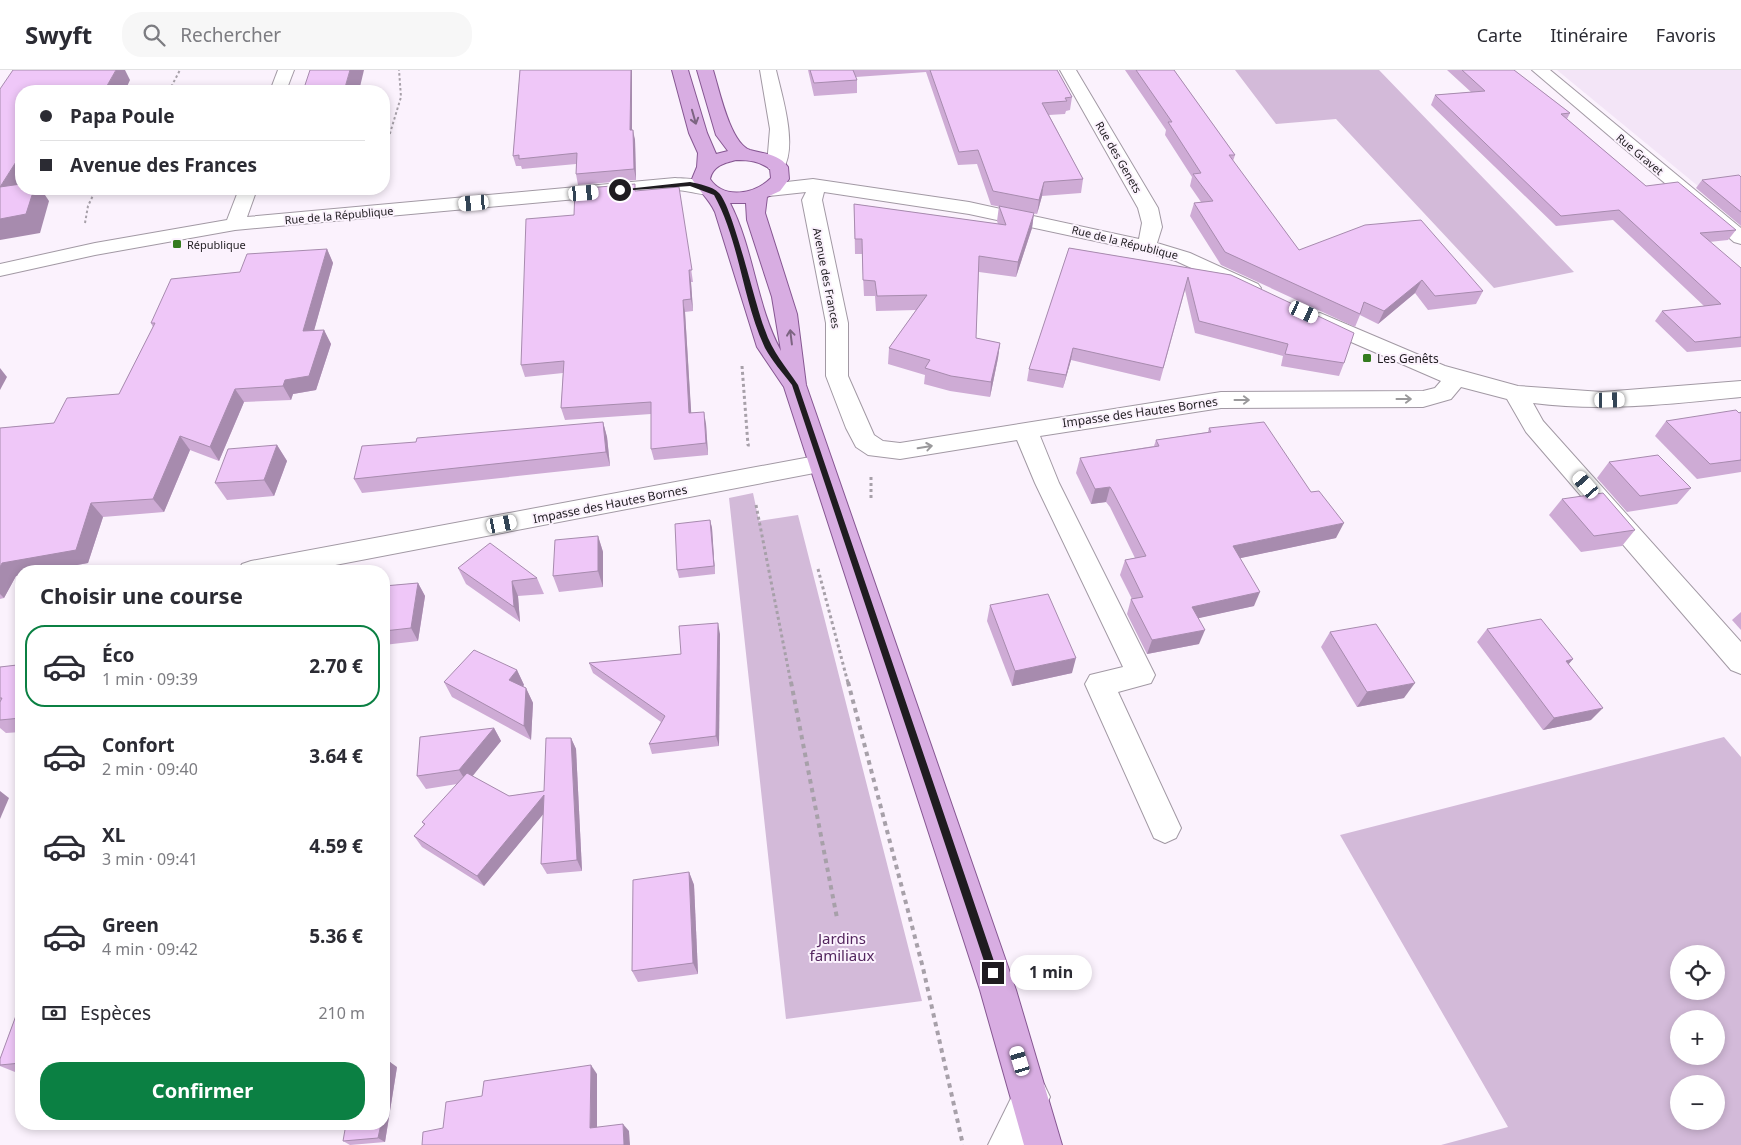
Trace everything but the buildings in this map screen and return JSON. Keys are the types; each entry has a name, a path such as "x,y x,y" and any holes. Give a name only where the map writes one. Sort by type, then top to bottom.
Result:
{"main road":[{"path":"680,70 698,133 707,153 708,181 728,221 761,330 769,349 795,385"},
{"path":"705,70 728,142 746,155"},
{"path":"708,181 727,157 746,155 766,158 778,168 780,179 764,192 755,204 757,222 786,304 793,347 795,385 998,990 1031,1096 1043,1145"},
{"path":"708,181 737,197 764,192"}],"street":[{"path":"280,85 286,70"},
{"path":"768,70 779,131 778,168"},
{"name":"Rue des Genets","path":"1068,70 1148,208 1154,222 1154,230 1146,246"},
{"name":"Rue Gravet","path":"1540,70 1741,238"},
{"path":"746,155 769,142 779,131"},
{"name":"Rue de la République","path":"778,168 793,179 815,186 969,208 1146,246 1183,257 1272,298"},
{"name":"Rue de la République","path":"0,270 103,248 235,224 682,184 696,185 708,181"},
{"name":"Rue de la République","path":"764,192 815,186"},
{"name":"Avenue des Frances","path":"815,186 812,200 837,323 838,376 858,428 865,441 877,449"},
{"path":"235,224 246,195"},
{"path":"1306,313 1399,358 1455,377 1516,394 1575,400 1634,400 1741,389"},
{"name":"Impasse des Hautes Bornes","path":"877,449 900,451 1221,400 1423,398 1440,396 1448,391 1455,377"},
{"path":"1516,394 1534,426 1741,662"},
{"path":"1025,430 1047,483 1141,675 1100,684 1165,828"},
{"name":"Impasse des Hautes Bornes","path":"283,565 821,464"},
{"path":"1007,1145 1031,1096"}],"path":[{"path":"172,85 180,70"},
{"path":"390,133 401,97 399,70"},
{"path":"751,478 837,918"},
{"path":"817,568 922,968 964,1145"}],"shaded area":[{"path":"1557,70 1741,70 1741,182 1698,186"}],"green space":[{"path":"1235,70 1379,70 1574,272 1494,288 1336,119 1276,124"},
{"name":"Jardins familiaux","path":"753,493 759,521 798,515 922,1001 786,1019 729,498"},
{"path":"1724,737 1741,757 1741,1145 1441,1145 1508,1127 1340,835"}],"place":[{"name":"République","path":"177,244"},
{"name":"Les Genêts","path":"1367,358"}],"route":[{"path":"620,190 690,184 700,186 716,194 720,200 761,330 769,349 795,385 993,973"}]}
